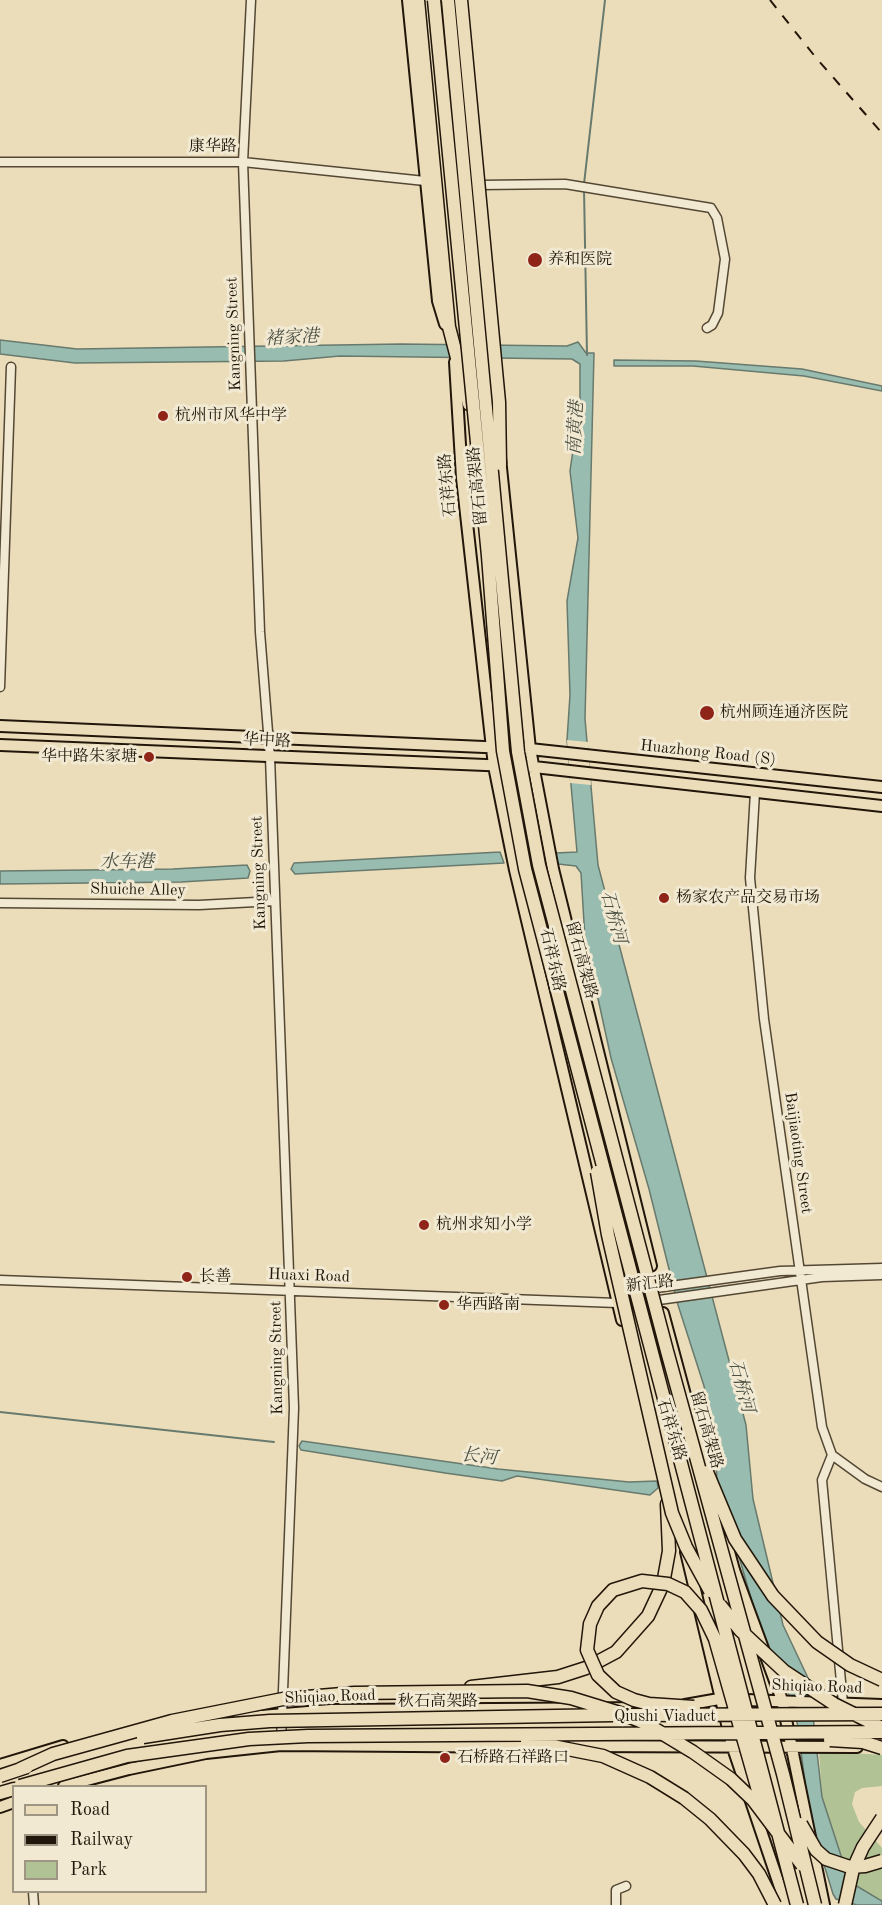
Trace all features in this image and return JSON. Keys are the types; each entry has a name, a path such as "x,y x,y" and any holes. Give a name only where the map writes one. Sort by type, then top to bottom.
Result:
{"highway":[{"path":"418,0 449,327 475,426"},
{"name":"留石高架路","path":"434,0 475,426 503,751 525,869 797,1905"},
{"name":"留石高架路","path":"448,0 518,752 539,865 667,1352 757,1677 815,1905"},
{"path":"461,0 499,402 501,552"},
{"path":"583,1092 608,1235 664,1482 679,1531 713,1596 740,1630 770,1660 800,1683 882,1730"},
{"path":"667,1352 725,1517 758,1578 786,1612 817,1642 850,1665 882,1680"},
{"path":"434,1690 558,1677 586,1668 616,1652 636,1631 652,1609 668,1566 669,1532 664,1482"},
{"path":"794,1892 770,1833 737,1719 734,1708 731,1696 714,1639 701,1610 689,1596 675,1587 642,1581 613,1590 594,1612 587,1637 591,1663 602,1680 624,1697 649,1704 695,1707 730,1706 741,1706 753,1706 811,1713"},
{"path":"757,1677 770,1705 799,1819 810,1842 826,1859 836,1864 865,1866 882,1861"},
{"path":"20,1769 53,1754 210,1712 314,1695 434,1690 483,1690 550,1695 596,1705 645,1723 711,1764 753,1800 785,1839 824,1905"},
{"name":"秋石高架路","path":"0,1776 146,1736 220,1725 270,1721 811,1713 882,1714"},
{"path":"760,1734 882,1730"},
{"path":"760,1734 863,1742 882,1747"},
{"name":"Qiushi Viaduct","path":"460,1736 760,1734"},
{"name":"秋石高架路","path":"24,1785 127,1756 197,1744 308,1736 460,1736"},
{"path":"460,1736 527,1741 582,1750 650,1777 690,1802 727,1836 759,1874 775,1905"},
{"path":"845,1905 853,1869 863,1847 882,1818"}],"main road":[{"name":"石祥东路","path":"408,0 438,301 452,342 455,361 462,478 494,766 515,870 617,1302 670,1479 719,1699 732,1745 786,1905"},
{"name":"石祥东路","path":"461,0 480,185 501,470 530,749 553,870 659,1300 734,1570 784,1700 795,1746 824,1905"},
{"name":"华中路","path":"0,726 530,749"},
{"name":"华中路","path":"0,745 534,768"},
{"name":"Huazhong Road (S)","path":"530,749 882,787"},
{"name":"Huazhong Road (S)","path":"534,768 882,806"},
{"name":"Shiqiao Road","path":"0,1765 30,1754 93,1738 205,1721 282,1713 332,1710 666,1707 719,1699 882,1705"},
{"path":"68,1785 206,1753 281,1745 530,1748 732,1745 882,1747"}],"street":[{"name":"Kangning Street","path":"251,0 243,162 248,342 260,632 270,757 294,1408 281,1745"},
{"name":"康华路","path":"0,162 243,162 425,181"},
{"path":"480,185 565,184 711,208 717,218 725,260 718,313 712,325 707,328"},
{"path":"0,687 3,467 11,367"},
{"name":"Baijiaoting Street","path":"754,792 750,878 764,1019 822,1427 831,1455"},
{"name":"Shuiche Alley","path":"0,903 199,905 275,901"},
{"name":"新汇路","path":"617,1302 668,1286 799,1270 882,1268"},
{"name":"新汇路","path":"617,1302 659,1300 800,1280 882,1275"},
{"name":"Huaxi Road","path":"0,1281 617,1302"},
{"path":"843,1703 822,1480 831,1455 865,1479 882,1487"},
{"path":"616,1905 616,1890 626,1886"}],"green space":[{"path":"819,1751 882,1755 882,1786 862,1788 855,1792 852,1804 859,1822 882,1848 882,1901 855,1885 846,1871 822,1797"}],"water":[{"path":"0,340 77,349 401,344 567,346 578,342 586,353 594,353 585,719 598,865 746,1425 753,1499 783,1625 809,1680 822,1797 846,1871 855,1885 882,1901 882,1905 857,1905 836,1899 833,1894 810,1819 795,1707 766,1649 717,1482 715,1440 704,1386 678,1305 649,1189 611,1058 585,939 581,873 576,866 558,864 556,858 556,853 577,852 567,740 570,695 567,601 578,538 570,471 580,401 580,364 572,359 340,356 284,361 75,363 0,354"},
{"path":"614,360 696,361 802,369 882,386 882,391 804,376 693,366 614,366"},
{"path":"500,852 504,863 295,874 291,869 294,863"},
{"path":"247,865 250,871 248,878 181,882 0,884 0,871 173,869"},
{"path":"302,1441 498,1469 629,1482 657,1481 658,1488 650,1495 517,1476 502,1481 301,1450 299,1446"}],"pier":[{"path":"567,740 588,742 591,785 570,783"}],"waterway":[{"name":"南黄港","path":"584,184 605,0"},
{"name":"南黄港","path":"584,189 587,355"},
{"name":"长河","path":"0,1412 274,1442"}],"railway":[{"path":"770,0 817,59 882,133"}],"place":[{"name":"养和医院","path":"535,260"},
{"name":"杭州市风华中学","path":"163,416"},
{"name":"杭州顾连通济医院","path":"707,713"},
{"name":"华中路朱家塘","path":"149,757"},
{"name":"杨家农产品交易市场","path":"664,898"},
{"name":"杭州求知小学","path":"424,1225"},
{"name":"长善","path":"187,1277"},
{"name":"华西路南","path":"444,1305"},
{"name":"石桥路石祥路口","path":"445,1758"}],"water label":[{"name":"褚家港","path":"292,338"},
{"name":"水车港","path":"127,862"},
{"name":"石桥河","path":"613,917"},
{"name":"石桥河","path":"741,1386"}]}
